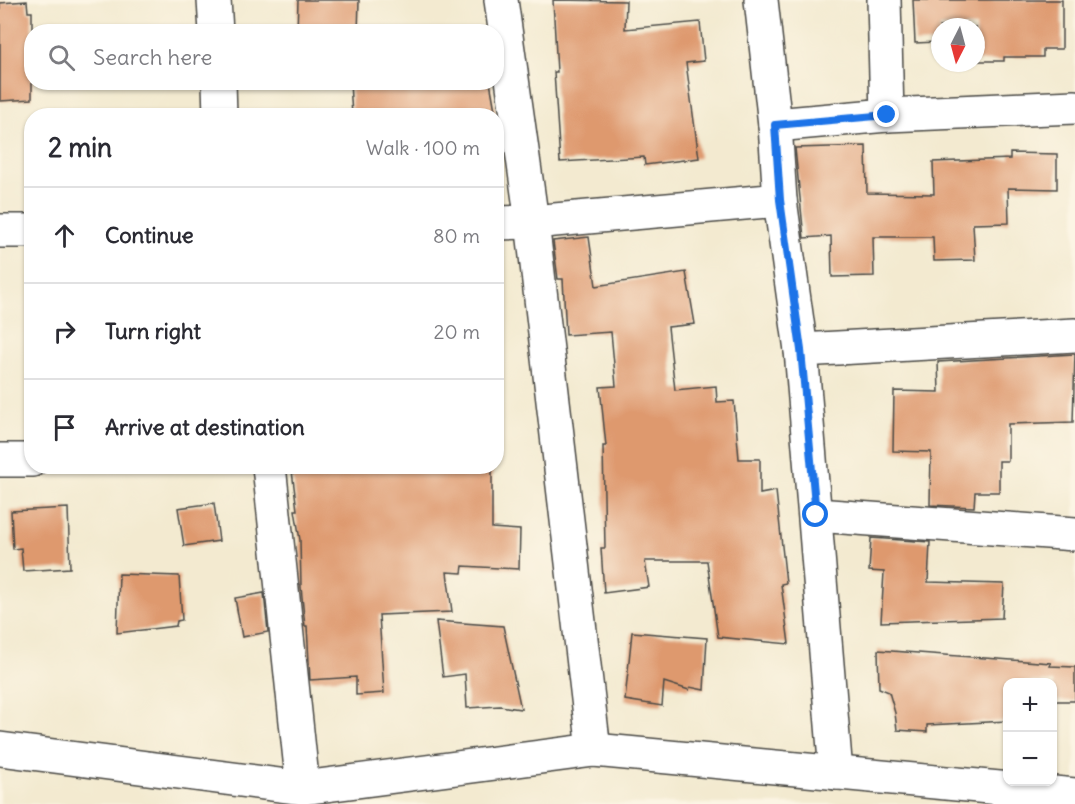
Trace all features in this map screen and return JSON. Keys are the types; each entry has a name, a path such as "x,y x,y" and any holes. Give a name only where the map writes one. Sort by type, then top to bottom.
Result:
{"street":[{"path":"214,0 216,24"},
{"path":"501,0 532,222 594,750"},
{"path":"761,0 775,125 780,200 801,350 836,773"},
{"path":"884,0 887,115"},
{"path":"219,90 220,108"},
{"path":"775,125 887,115 1075,107"},
{"path":"504,223 780,200"},
{"path":"0,231 24,231"},
{"path":"801,350 1075,335"},
{"path":"0,460 24,459"},
{"path":"270,474 303,788"},
{"path":"816,515 1075,534"},
{"path":"0,749 303,788 594,750 1075,795"}],"building":[{"path":"298,0 359,0 358,24 297,24"},
{"path":"553,0 626,1 625,29 700,22 704,61 686,63 699,158 645,165 644,157 560,162 554,72 557,72"},
{"path":"913,0 1062,0 1062,49 1043,49 1043,57 1004,57 1004,61 985,61 985,18 931,18 931,42 915,43"},
{"path":"27,1 28,12 32,12 32,24 24,24 24,90 32,90 32,99 0,101 0,3"},
{"path":"350,90 491,90 495,108 352,108"},
{"path":"866,146 867,193 934,194 933,162 1010,159 1010,153 1057,154 1057,189 1008,188 1009,223 973,224 975,260 934,261 933,237 873,237 874,276 832,277 831,236 804,238 795,148"},
{"path":"589,237 596,286 686,272 695,324 668,327 675,390 716,386 717,402 734,401 739,459 760,459 760,494 776,491 786,583 781,584 789,644 718,637 707,561 645,561 649,587 604,593 601,548 605,548 603,446 606,446 600,387 616,386 611,332 566,335 563,279 558,279 553,241"},
{"path":"1075,354 1073,422 1008,424 1008,461 999,461 999,492 975,492 974,507 930,505 931,452 893,451 894,391 939,392 938,362"},
{"path":"292,474 492,474 492,528 520,530 519,569 463,566 462,573 447,572 452,612 379,615 384,693 356,695 356,677 310,680 307,626 305,626 301,587 300,540 295,510 297,510"},
{"path":"214,503 219,541 184,546 178,508"},
{"path":"68,508 70,568 23,571 21,548 13,549 11,511"},
{"path":"871,538 930,542 928,582 1004,584 1002,618 881,622 884,572 869,571"},
{"path":"119,574 179,576 182,620 177,621 176,626 117,633"},
{"path":"264,593 268,632 242,637 235,598"},
{"path":"436,621 503,626 521,709 500,706 467,708 465,674 443,677"},
{"path":"632,632 707,638 704,690 690,687 689,690 664,682 662,706 625,700"},
{"path":"878,650 1051,663 1050,666 1075,667 1075,701 1057,701 1057,678 1003,678 1003,721 927,725 927,732 897,730 889,692 879,688"}],"route":[{"path":"816,515 801,350 780,200 775,125 887,115"}]}
